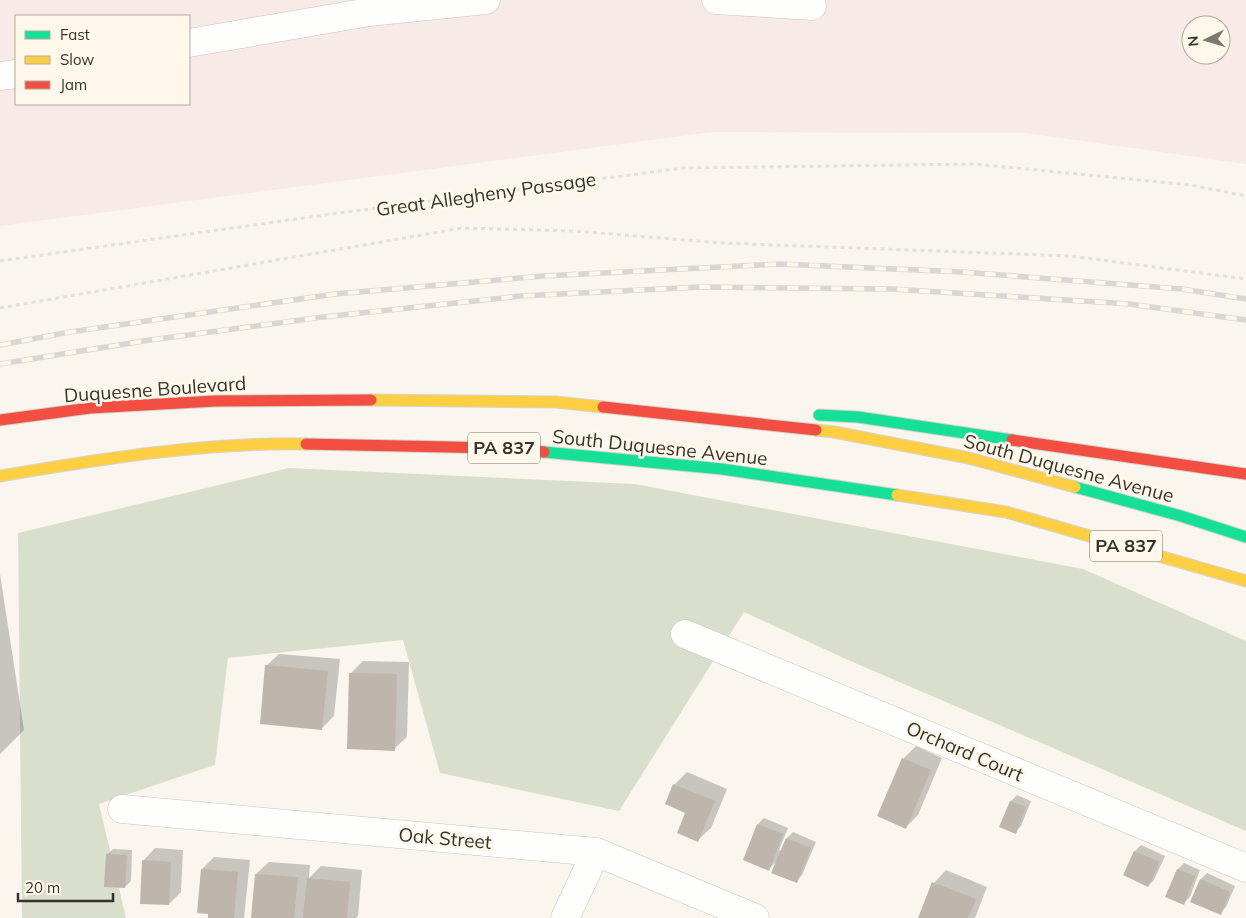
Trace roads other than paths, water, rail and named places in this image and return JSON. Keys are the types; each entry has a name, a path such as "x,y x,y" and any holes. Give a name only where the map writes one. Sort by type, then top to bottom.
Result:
{"main road":[{"name":"South Duquesne Avenue","path":"313,400 556,402 824,431 969,458 1181,516 1246,537"},
{"name":"Duquesne Boulevard","path":"0,420 90,408 215,401 313,400"},
{"path":"556,402 751,412"},
{"path":"809,414 858,417 1246,474"},
{"name":"South Duquesne Avenue","path":"0,476 126,455 270,443 496,448 722,469 1006,512 1246,581"}],"street":[{"path":"190,43 369,12 486,0"},
{"path":"716,0 812,6"},
{"path":"0,76 15,74"},
{"name":"Orchard Court","path":"685,634 1246,868"},
{"name":"Oak Street","path":"122,809 596,852 755,918"},
{"path":"565,918 596,852"}],"railway":[{"path":"0,345 70,332 335,294 544,276 780,264 962,272 1182,289 1246,299"},
{"path":"0,364 150,340 323,317 521,296 700,287 892,289 1129,304 1246,320"}]}
